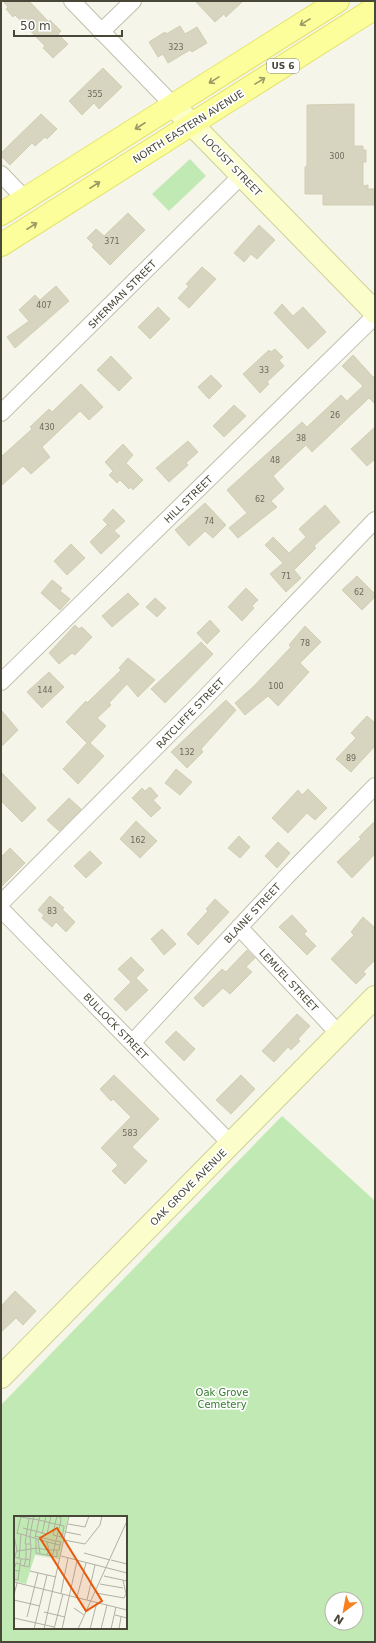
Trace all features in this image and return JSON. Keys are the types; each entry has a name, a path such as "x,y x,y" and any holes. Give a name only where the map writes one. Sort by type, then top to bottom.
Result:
{"main road":[{"name":"US 6","path":"1,214 338,1"},
{"name":"NORTH EASTERN AVENUE","path":"1,245 375,8"}],"street":[{"name":"LOCUST STREET","path":"72,1 375,312"},
{"path":"101,32 133,1"},
{"path":"1,174 25,199"},
{"name":"SHERMAN STREET","path":"1,413 242,175"},
{"name":"HILL STREET","path":"1,682 375,316"},
{"name":"RATCLIFFE STREET","path":"1,903 199,704 375,520"},
{"name":"BLAINE STREET","path":"132,1043 286,877 375,786"},
{"name":"BULLOCK STREET","path":"1,909 231,1144"},
{"name":"LEMUEL STREET","path":"239,927 339,1034"},
{"name":"OAK GROVE AVENUE","path":"2,1374 375,997"}],"green space":[{"path":"190,159 206,176 169,211 152,194"},
{"name":"Oak Grove Cemetery","path":"282,1116 375,1201 375,1642 1,1642 1,1405"}],"building":[{"path":"3,1 29,1 49,22 50,20 61,31 58,34 68,44 53,58 43,48 45,46 15,15 13,17 6,9 8,7"},
{"path":"195,1 243,1 226,17 224,14 215,22"},
{"path":"180,26 185,34 197,27 207,43 192,52 190,50 168,63 163,54 158,57 149,42 165,32 166,34"},
{"path":"103,68 122,87 99,109 94,103 82,115 69,101"},
{"path":"354,104 354,146 363,146 363,150 366,150 366,162 363,162 363,186 368,185 368,189 375,189 375,205 323,205 323,194 305,194 305,167 307,166 307,105"},
{"path":"41,114 57,129 47,139 45,137 35,146 32,143 10,165 1,156 1,153"},
{"path":"128,213 145,230 110,265 92,247 94,245 87,238 96,229 104,236"},
{"path":"259,225 275,240 257,259 251,254 244,262 234,253"},
{"path":"202,267 216,279 189,308 178,298 189,286 186,284"},
{"path":"56,286 69,301 15,348 7,337 29,321 19,310 35,295 40,300"},
{"path":"282,304 293,316 303,307 326,332 308,349 274,313"},
{"path":"158,307 170,319 150,339 138,327"},
{"path":"275,349 283,357 279,360 284,366 267,382 269,384 260,393 243,374 269,350 271,352"},
{"path":"353,355 373,377 375,376 375,404 369,398 312,452 306,445 273,476 284,489 271,501 277,507 238,538 229,528 247,513 227,490 302,422 307,427 341,395 347,401 363,386 342,366"},
{"path":"111,356 132,378 119,391 97,370"},
{"path":"211,375 222,386 209,399 198,387"},
{"path":"81,384 103,407 89,420 80,411 42,447 50,457 31,474 23,466 1,486 1,457 32,429 30,427 49,409 52,412"},
{"path":"234,405 246,416 224,437 213,426"},
{"path":"375,427 375,459 367,466 351,449"},
{"path":"188,441 198,452 186,463 188,465 169,482 156,468"},
{"path":"123,444 133,455 126,463 143,480 133,490 131,487 129,489 120,480 117,483 109,475 113,471 105,462"},
{"path":"205,503 226,525 213,538 205,531 189,546 175,530"},
{"path":"325,505 340,522 314,546 316,548 294,570 301,578 286,592 270,574 283,563 265,545 273,537 289,553 306,537 299,529"},
{"path":"113,509 125,521 114,531 120,536 101,554 90,542 108,524 103,520"},
{"path":"71,544 85,558 67,575 54,561"},
{"path":"357,576 375,594 375,597 362,610 342,590"},
{"path":"52,580 62,588 60,591 70,599 60,610 41,593"},
{"path":"246,588 258,600 252,606 254,608 242,621 228,607"},
{"path":"128,593 139,604 112,627 102,616"},
{"path":"155,598 166,608 157,617 146,607"},
{"path":"210,620 220,631 207,644 197,633"},
{"path":"75,625 79,629 82,627 92,637 75,655 72,653 59,664 49,653"},
{"path":"305,626 321,642 300,663 309,672 278,706 268,696 245,715 235,703 253,687 291,647 289,645"},
{"path":"201,642 213,654 165,703 151,689"},
{"path":"128,658 155,680 138,697 127,684 109,703 111,705 97,718 106,726 90,743 104,756 78,784 63,769 87,743 66,722 86,701 87,703 121,670 119,668"},
{"path":"49,672 64,687 42,708 27,692"},
{"path":"226,700 236,710 201,749 203,752 187,768 171,752"},
{"path":"1,710 18,730 1,747"},
{"path":"367,716 375,723 375,746 351,772 336,759 356,738 351,733"},
{"path":"176,769 192,782 180,795 165,783"},
{"path":"1,772 36,808 22,822 1,801"},
{"path":"150,787 158,796 153,800 161,808 151,817 132,798 142,788 145,791"},
{"path":"308,789 327,808 315,820 307,813 288,833 272,818 298,790 302,795"},
{"path":"69,798 81,809 59,831 47,820"},
{"path":"136,821 157,841 140,858 120,839"},
{"path":"375,821 375,854 352,878 337,862 361,839 359,837"},
{"path":"239,836 250,847 240,858 228,848"},
{"path":"278,842 290,853 277,868 265,856"},
{"path":"10,848 25,863 1,887 1,857"},
{"path":"90,851 102,863 86,878 74,866"},
{"path":"50,896 64,908 62,909 75,922 66,932 56,922 52,927 42,918 44,915 38,910"},
{"path":"215,899 229,912 198,945 187,934 208,911 206,909"},
{"path":"292,915 307,931 304,934 316,946 307,955 279,927"},
{"path":"363,917 375,928 375,960 363,972 366,974 356,984 331,959 354,935 351,932"},
{"path":"162,929 176,944 164,955 151,939"},
{"path":"247,950 255,958 246,967 252,972 230,994 223,988 203,1007 194,998 222,969 226,972"},
{"path":"131,957 144,970 136,978 148,990 126,1011 114,999 131,982 118,969"},
{"path":"297,1014 310,1026 298,1039 300,1041 291,1050 288,1047 274,1062 262,1051"},
{"path":"176,1031 195,1049 184,1061 165,1042"},
{"path":"114,1075 159,1119 132,1147 147,1161 125,1184 112,1171 118,1165 101,1148 131,1117 113,1099 111,1101 100,1089"},
{"path":"241,1075 255,1089 231,1114 216,1100"},
{"path":"15,1291 36,1311 23,1325 16,1318 1,1332 1,1306"}]}
